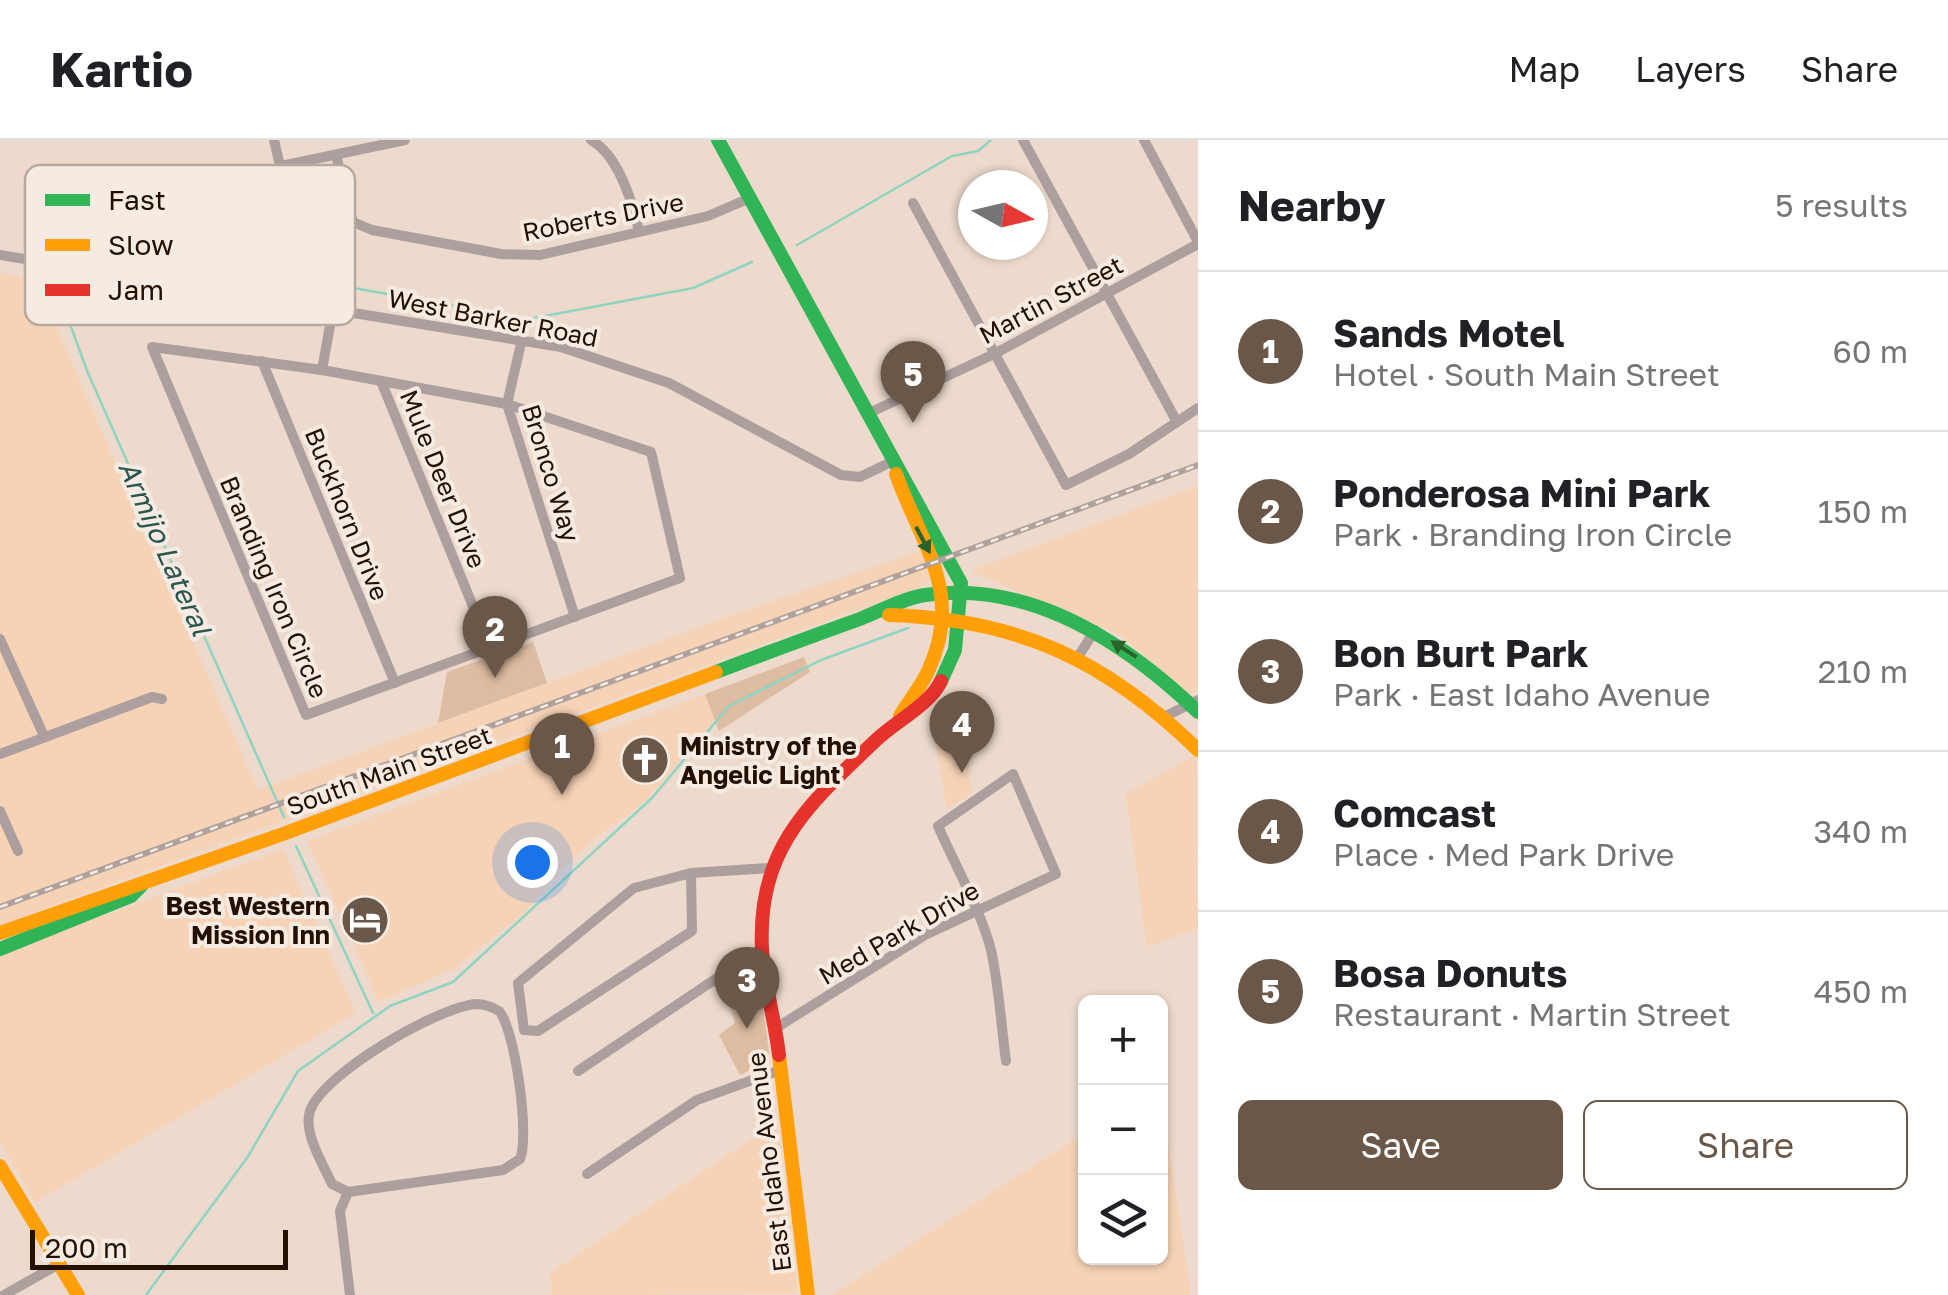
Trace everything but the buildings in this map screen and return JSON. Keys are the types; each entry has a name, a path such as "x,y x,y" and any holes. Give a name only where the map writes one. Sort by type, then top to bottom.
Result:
{"main road":[{"path":"718,140 892,464 919,500 951,557 954,593"},
{"name":"South Main Street","path":"0,933 83,901 141,886 878,615 923,595 954,593 1026,602 1095,630 1169,680 1195,705"},
{"name":"East Idaho Avenue","path":"900,717 928,673 954,593"},
{"name":"East Idaho Avenue","path":"808,1295 776,1028 762,948 763,903 770,868 785,836 810,803 900,717 935,694 956,650 961,619 954,593"},
{"name":"South Main Street","path":"878,615 944,617 1017,631 1078,657 1166,716 1198,750"},
{"name":"South Main Street","path":"0,949 131,896 141,886"},
{"path":"0,1166 78,1295"}],"street":[{"path":"274,140 280,165"},
{"path":"285,165 405,140"},
{"path":"591,140 601,146 617,170 639,231"},
{"path":"1023,140 1177,422"},
{"path":"1144,140 1198,243"},
{"name":"Roberts Drive","path":"336,155 338,165"},
{"name":"Roberts Drive","path":"355,221 372,230 501,254 540,255 708,216 750,198"},
{"path":"914,203 1066,485 1129,454 1198,408"},
{"name":"Martin Street","path":"867,414 996,353 1198,243"},
{"name":"West Barker Road","path":"0,255 25,259"},
{"name":"West Barker Road","path":"355,313 522,340 597,357 669,383 841,475 860,478 892,464"},
{"path":"322,370 331,325"},
{"name":"Bronco Way","path":"522,340 507,404 575,617"},
{"name":"Branding Iron Circle","path":"152,347 262,360 507,404 651,452 680,578 306,716 152,347"},
{"name":"Buckhorn Drive","path":"262,360 395,683"},
{"name":"Mule Deer Drive","path":"382,382 490,648"},
{"path":"1078,657 1095,630"},
{"path":"0,640 44,736"},
{"path":"0,754 152,697 162,699"},
{"path":"1166,716 1195,705"},
{"name":"Med Park Drive","path":"776,1028 973,909 1056,874 1012,774 938,826 973,909"},
{"path":"0,811 18,851"},
{"path":"691,872 692,931 538,1032 524,1030 518,996 523,978 634,888 691,872 770,868"},
{"path":"973,909 990,949 1006,1061"},
{"path":"578,1071 762,948"},
{"path":"472,1004 499,1010 510,1028 524,1133 520,1158 503,1170 348,1192 332,1184 309,1130 309,1114 317,1097 391,1037 472,1004"},
{"path":"587,1174 697,1100 780,1070"},
{"path":"348,1192 340,1211 350,1295"},
{"path":"4,1295 59,1264"}],"shaded area":[{"path":"0,272 25,278 25,325 56,325 258,790 738,613 921,551 930,579 922,586 0,925"},
{"path":"1198,486 1198,690 1189,694 1119,634 970,571"},
{"path":"533,642 547,683 438,723 447,672"},
{"path":"804,657 810,672 719,731 705,694"},
{"path":"705,694 715,720 644,802 586,846 522,914 455,968 379,1002 307,841"},
{"path":"964,742 972,793 947,809 936,746"},
{"path":"1196,755 1198,928 1147,947 1126,794"},
{"path":"283,849 356,1013 35,1202 0,1142 0,954"},
{"path":"760,983 770,1060 740,1075 719,1035 735,1023 730,1007"},
{"path":"777,1122 795,1294 552,1295 550,1273"},
{"path":"1078,1137 1078,1265 1168,1265 1168,1142 1191,1295 832,1295"}],"waterway":[{"name":"Armijo Lateral","path":"797,245 952,156 978,151 991,140"},
{"name":"Armijo Lateral","path":"355,288 529,319 693,288 752,262"},
{"name":"Armijo Lateral","path":"70,325 284,817"},
{"path":"146,1295 247,1158 298,1071 390,1006 453,982 652,798 729,706 821,660 908,628"},
{"name":"Armijo Lateral","path":"296,846 373,1013"}],"railway":[{"path":"0,907 1198,465"}],"traffic: fast":[{"path":"718,140 961,583 955,650 941,681"},
{"path":"716,672 909,599 964,593 1002,597 1074,622 1140,662 1198,712"},
{"path":"0,949 131,896 141,886"}],"traffic: slow":[{"path":"896,474 935,569 942,616 939,641 929,669 900,716"},
{"path":"889,615 979,625 1057,650 1129,692 1198,750"},
{"path":"0,933 283,834 716,672"},
{"path":"779,1055 808,1295"},
{"path":"0,1166 78,1295"}],"traffic: jam":[{"path":"779,1055 762,949 768,883 778,856 791,832 828,787 882,735 929,698 941,681"}],"place":[{"name":"Bosa Donuts","path":"913,423"},
{"name":"Ponderosa Mini Park","path":"495,678"},
{"name":"Ministry of the Angelic Light","path":"645,760"},
{"name":"Comcast","path":"962,773"},
{"name":"Sands Motel","path":"562,795"},
{"name":"Best Western Mission Inn","path":"365,920"},
{"name":"Bon Burt Park","path":"747,1029"}]}
